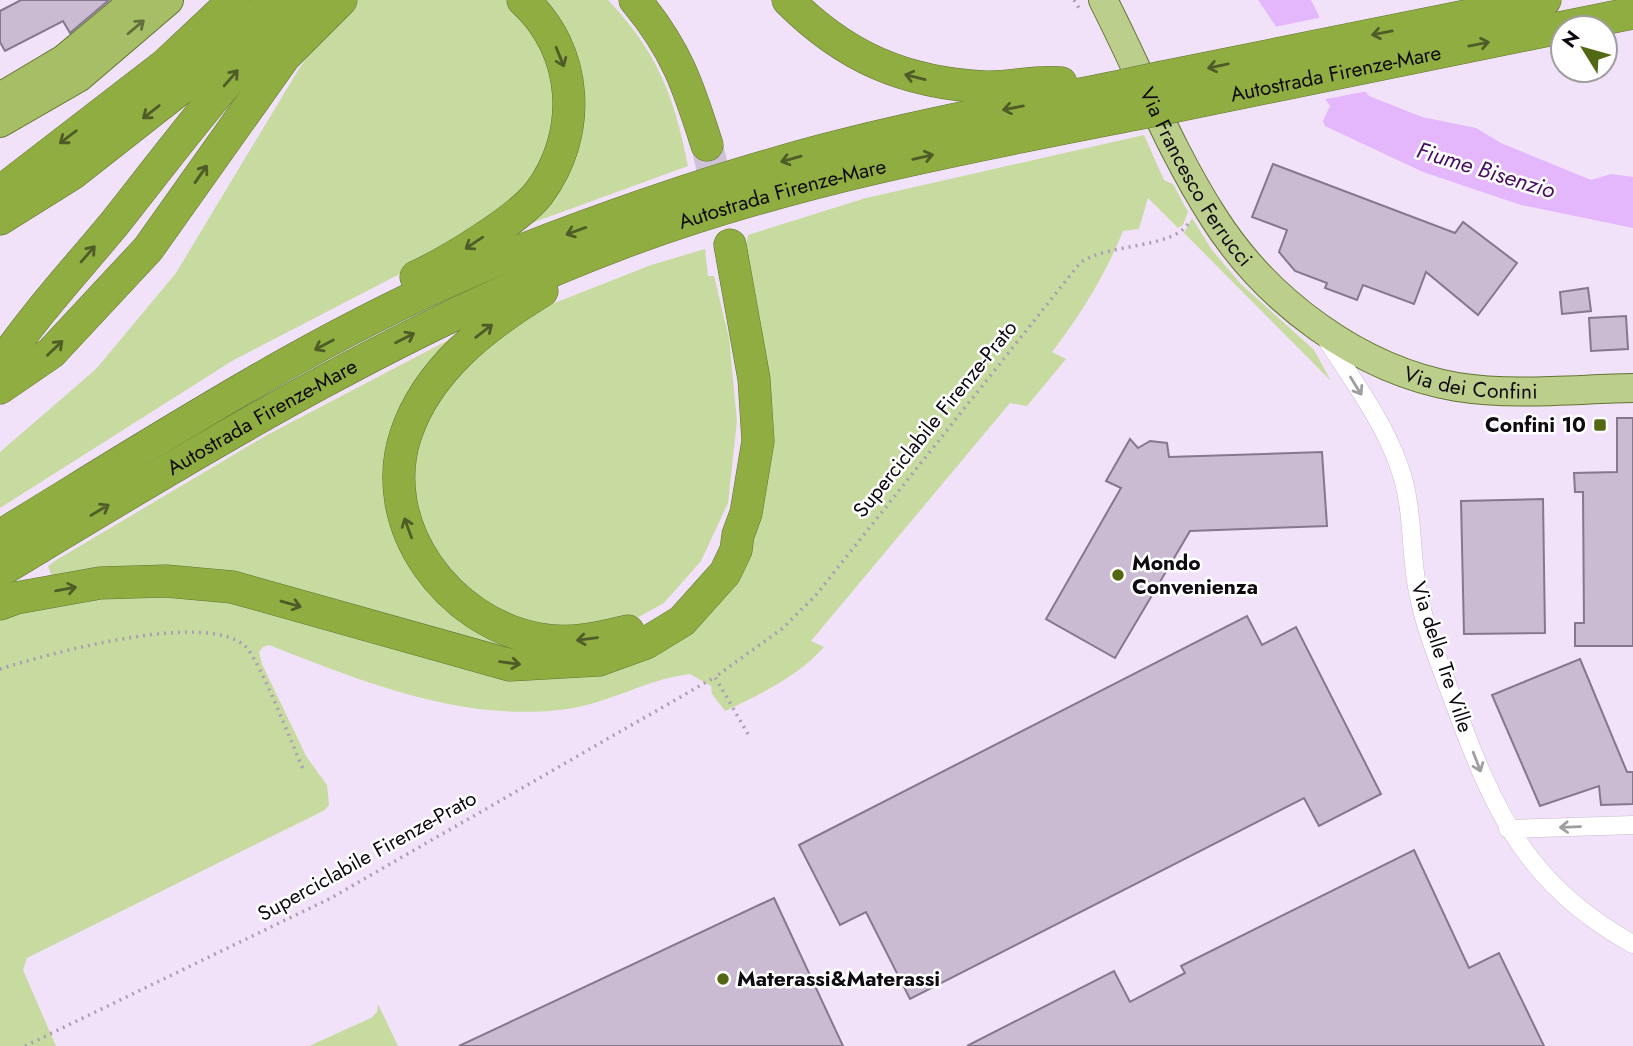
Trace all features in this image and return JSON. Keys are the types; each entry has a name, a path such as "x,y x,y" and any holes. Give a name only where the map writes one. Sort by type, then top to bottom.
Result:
{"highway":[{"path":"0,98 64,60 136,0"},
{"path":"0,122 78,77 168,0"},
{"path":"0,192 166,64 234,0"},
{"path":"0,219 72,174 188,83 274,0"},
{"path":"0,366 29,322 112,226 207,105 272,31 304,0"},
{"path":"0,388 51,353 148,249 285,56 341,0"},
{"path":"354,329 392,288 459,253 528,203 537,195 557,164 567,137 571,108 567,77 549,33 523,0"},
{"path":"635,0 672,49 685,77 708,145"},
{"path":"788,0 840,44 873,64 916,78 987,87 1051,82 1122,96"},
{"name":"Autostrada Firenze-Mare","path":"0,571 239,427 339,372 442,319 622,243 821,181 958,149 1122,96 1163,78 1545,0"},
{"name":"Autostrada Firenze-Mare","path":"0,536 179,426 354,329 521,251 750,171 867,139 1122,96 1176,106 1633,13"},
{"path":"622,243 510,312 469,343 439,374 425,393 405,436 398,480 408,531 424,561 466,606 494,625 518,634 561,641 604,637 656,620 697,583 738,535"},
{"path":"0,604 16,598 100,583 166,581 232,587 510,665 582,663 613,657 646,643 682,621 725,573 736,550 746,513 758,441 754,379 730,245"}],"main road":[{"name":"Via Francesco Ferrucci","path":"1103,0 1175,148 1215,220 1250,264 1320,328"},
{"name":"Via dei Confini","path":"1320,328 1382,363 1457,387 1495,390 1633,388"}],"street":[{"name":"Via delle Tre Ville","path":"1320,328 1368,405 1399,466 1412,523 1419,599 1489,794 1528,859 1590,916 1633,944"},
{"path":"1508,829 1633,825"}],"path":[{"name":"Superciclabile Firenze-Prato","path":"25,1046 331,898 715,677 783,628 816,595 1080,263 1095,254 1177,235 1185,229 1191,212"},
{"path":"0,669 137,636 192,633 230,637 250,652 304,771"},
{"path":"715,677 748,734"}],"green space":[{"path":"356,0 506,0 521,12 545,46 559,125 526,191 423,262 232,361 0,508 0,452 96,369 176,273 322,34"},
{"path":"537,0 608,0 640,38 662,77 677,118 688,166 521,227 566,167"},
{"path":"1144,135 1164,180 1173,184 1188,212 1183,225 1178,228 1148,198 1139,229 1123,231 1092,294 1052,352 1066,359 1027,406 1010,403 811,641 824,647 803,667 765,691 725,711 712,694 711,686 690,674 659,681 583,706 528,712 452,705 415,696 341,673 269,645 263,647 259,652 262,664 306,756 327,785 329,805 325,810 27,958 23,970 56,1046 0,1046 0,617 34,604 183,591 308,616 613,667 749,550 761,512 768,475 770,399 746,246 748,235 866,198"},
{"path":"1192,218 1212,250 1241,284 1314,350 1331,381 1184,233"},
{"path":"705,249 708,276 714,276 729,338 737,421 728,503 701,561 664,603 635,619 590,630 505,619 436,563 410,487 418,434 448,378 527,317 552,304 651,265"},
{"path":"454,337 390,510 530,655 325,601 52,577 48,566 58,559 267,435"},
{"path":"378,1004 398,1046 309,1046 371,1018 377,1012"}],"water":[{"name":"Fiume Bisenzio","path":"1258,0 1311,0 1343,64 1369,96 1422,117 1476,128 1501,143 1591,180 1611,174 1633,177 1633,228 1521,205 1423,172 1325,126 1323,121 1330,106"}],"pier":[{"path":"1323,17 1346,62 1368,91 1321,100 1270,28"}],"building":[{"path":"21,0 109,0 70,33 63,21 5,51 0,42 0,11"},
{"path":"1273,164 1455,233 1463,222 1517,263 1478,315 1426,272 1414,304 1363,285 1357,300 1325,288 1327,283 1295,271 1279,252 1287,230 1252,217"},
{"path":"1588,288 1591,311 1562,314 1560,292"},
{"path":"1626,316 1628,349 1591,351 1589,318"},
{"path":"1617,418 1633,418 1633,646 1575,646 1575,623 1584,623 1583,492 1575,492 1574,473 1617,472"},
{"name":"Mondo Convenienza","path":"1130,439 1138,448 1150,441 1167,443 1169,457 1322,452 1327,526 1190,531 1115,658 1046,619 1121,488 1106,481"},
{"path":"1543,499 1545,633 1464,634 1461,501"},
{"path":"1247,616 1262,645 1296,627 1381,794 1319,826 1304,798 910,999 866,912 840,925 799,845"},
{"path":"1580,659 1627,772 1633,772 1633,804 1601,805 1599,786 1540,806 1492,695"},
{"path":"1414,850 1469,968 1499,953 1544,1046 967,1046 1114,971 1130,1002 1185,973 1181,966"},
{"path":"774,898 843,1046 459,1046"}],"tunnel":[{"path":"707,145 730,245"}],"place":[{"name":"Confini 10","path":"1600,425"},
{"name":"Mondo Convenienza","path":"1118,575"},
{"name":"Materassi&Materassi","path":"723,979"}]}
